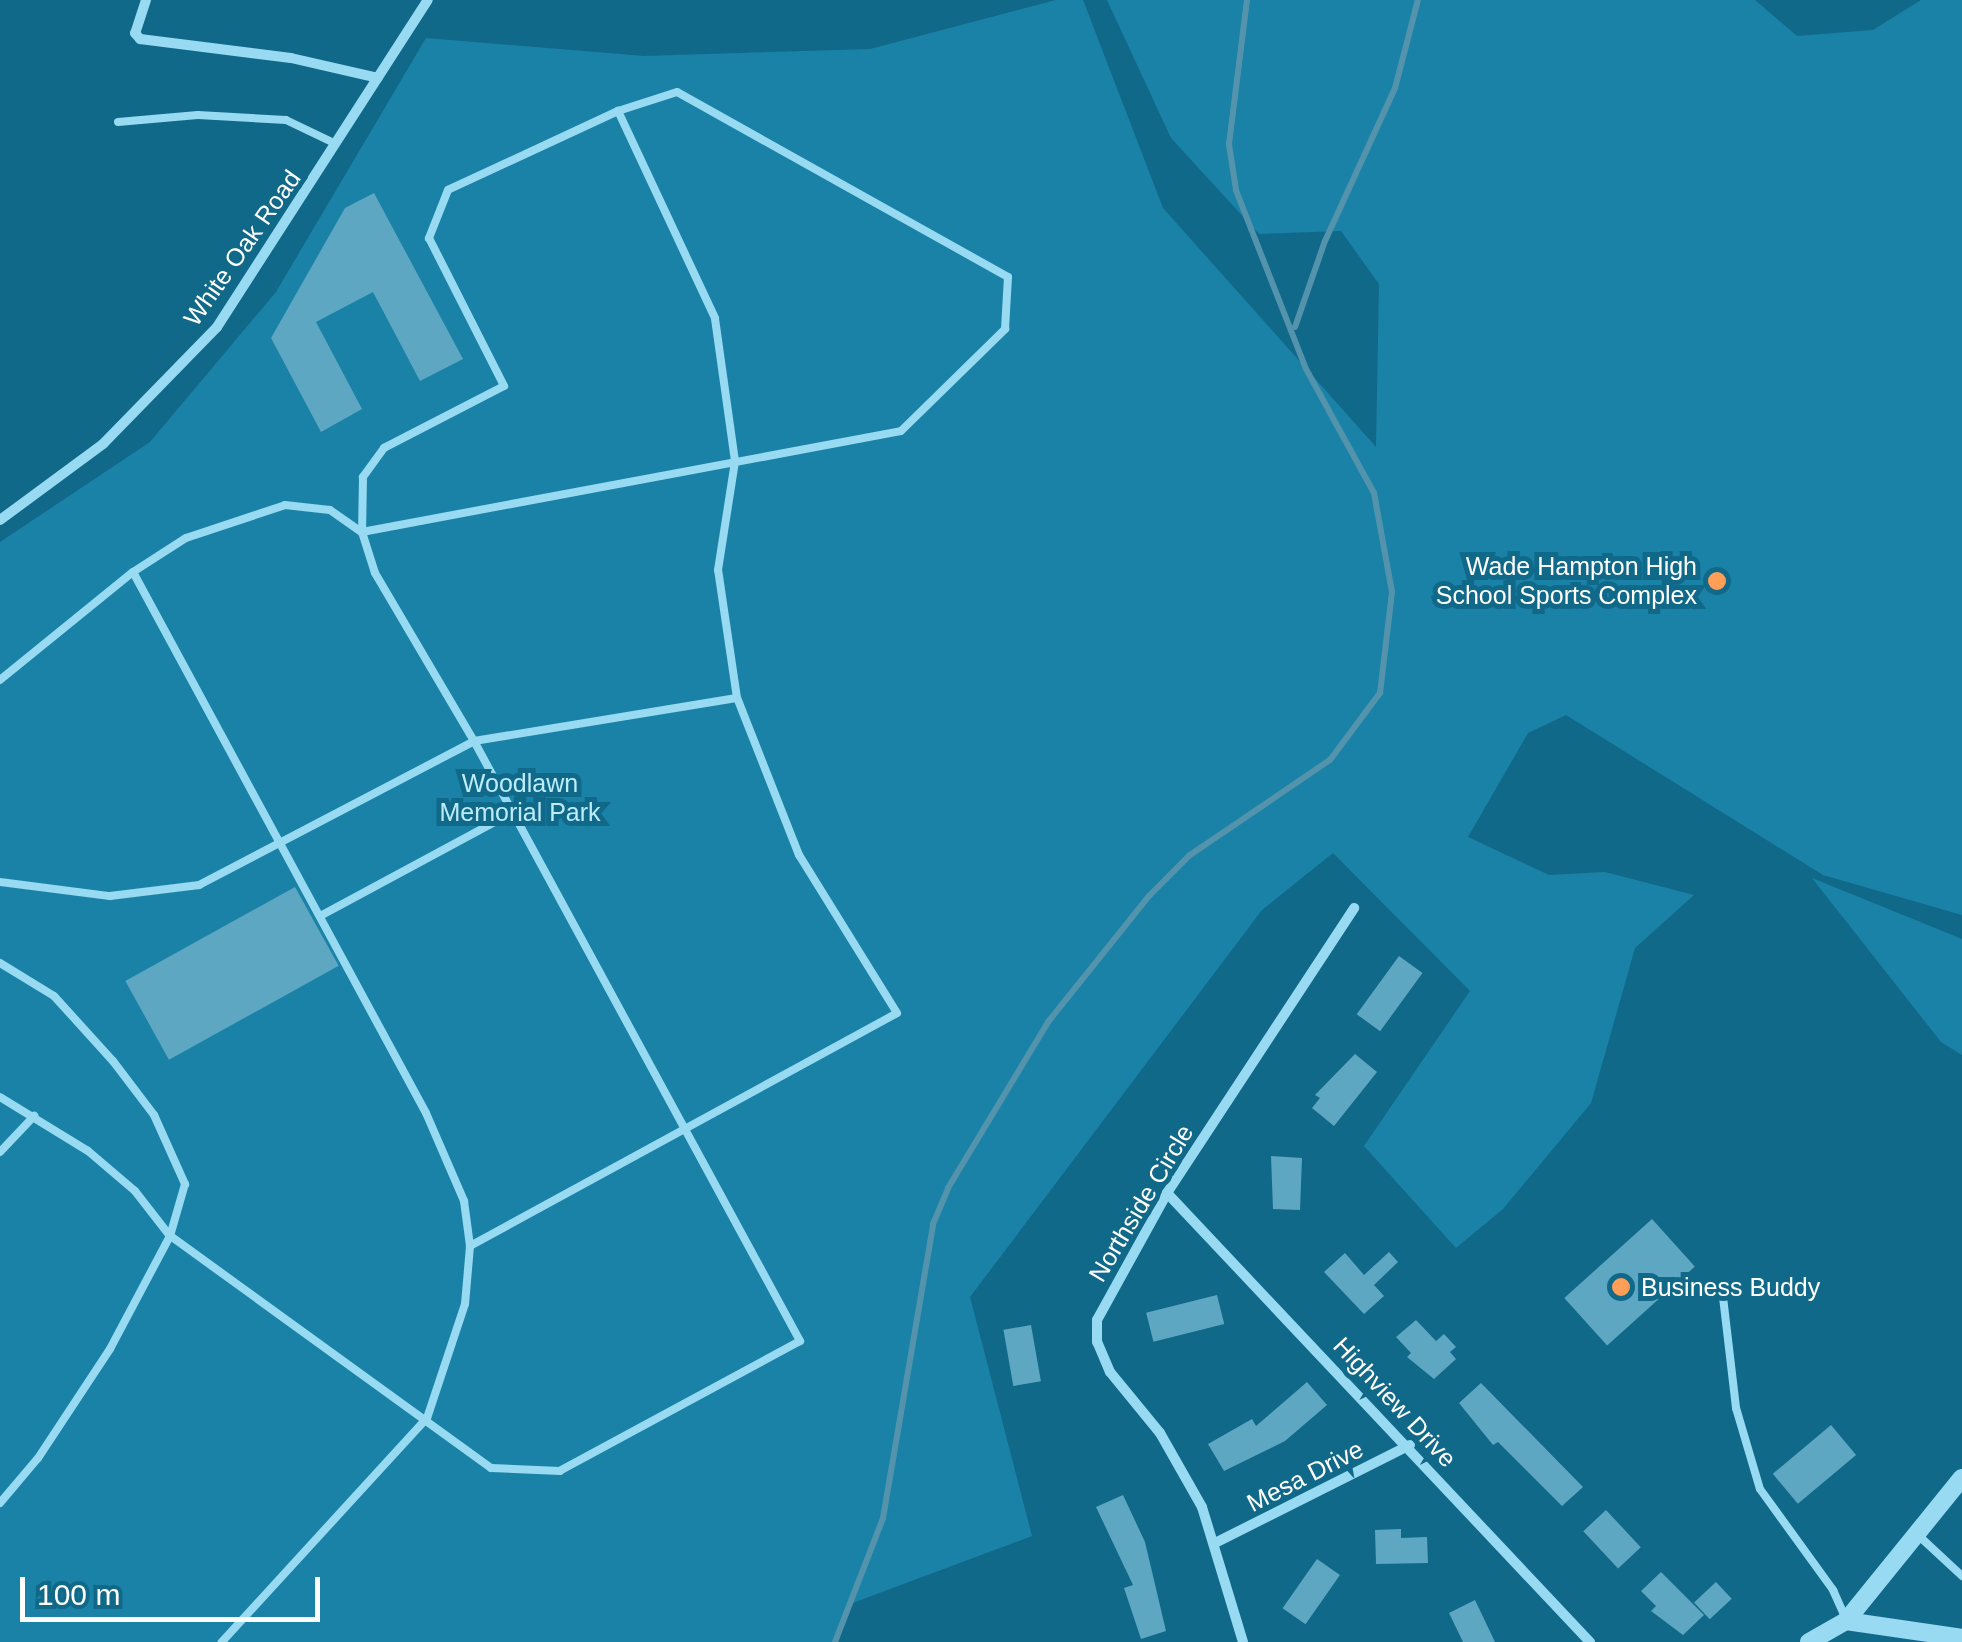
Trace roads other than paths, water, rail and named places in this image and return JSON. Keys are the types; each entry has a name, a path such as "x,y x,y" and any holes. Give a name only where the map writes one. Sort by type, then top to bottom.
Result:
{"street":[{"path":"146,0 137,21 140,40 291,58 378,78"},
{"name":"White Oak Road","path":"0,520 103,444 217,327 428,0"},
{"name":"Northside Circle","path":"1243,1642 1217,1542 1178,1458 1110,1372 1097,1342 1100,1310 1167,1193 1354,908"},
{"name":"Highview Drive","path":"1167,1193 1410,1445 1590,1642"},
{"name":"Mesa Drive","path":"1217,1542 1410,1445"},
{"path":"1809,1642 1846,1622 1962,1478"},
{"path":"1846,1622 1962,1638"}],"lane":[{"path":"0,680 133,572 186,538 285,505 330,510 362,532 901,431 1005,329 1008,276 677,92 618,112 448,190 429,238 504,386 384,448 363,478 362,532 375,572 474,741 800,1341 560,1471 491,1468 427,1418 170,1236 135,1190 34,1116 0,1096"},
{"path":"470,1246 897,1013 799,855 737,698 718,570 735,461 715,318 618,112"},
{"path":"118,122 198,116 286,120 336,144"},
{"path":"133,572 426,1113 464,1200 470,1246 465,1304 427,1418 222,1642"},
{"path":"0,882 110,896 199,885 474,741 737,698"},
{"path":"322,915 513,812"},
{"path":"0,963 54,996 154,1115 185,1184 170,1236 110,1349 38,1458 0,1503"},
{"path":"0,1152 34,1116"},
{"path":"1723,1297 1736,1408 1760,1489 1833,1590 1846,1622"},
{"path":"1919,1536 1962,1576"}],"waterway":[{"path":"835,1642 883,1518 933,1224 948,1188 1048,1022 1149,896 1190,855 1330,760 1380,693 1392,592 1374,493 1306,369 1236,190 1229,144 1247,0"},
{"path":"1295,327 1325,241 1395,88 1418,0"}],"place":[{"name":"Wade Hampton High School Sports Complex","path":"1717,581"},
{"name":"Business Buddy","path":"1621,1287"}],"park label":[{"name":"Woodlawn Memorial Park","path":"520,798"}]}
